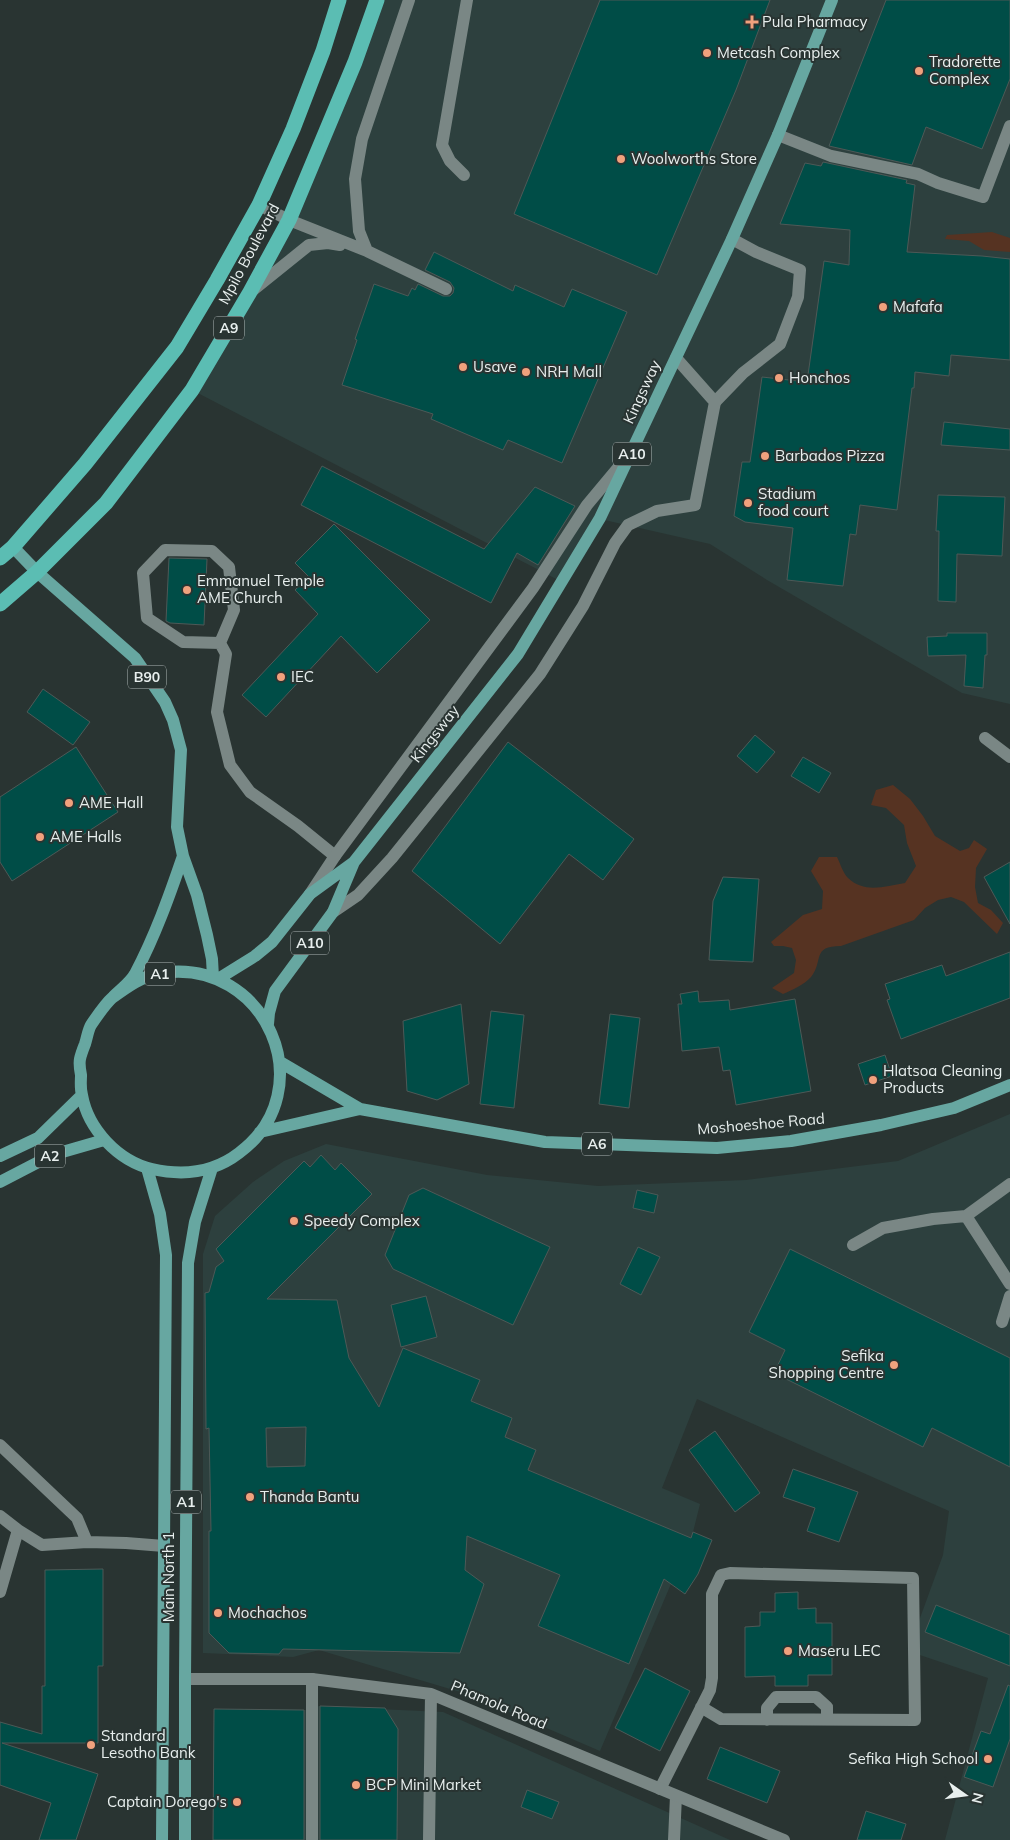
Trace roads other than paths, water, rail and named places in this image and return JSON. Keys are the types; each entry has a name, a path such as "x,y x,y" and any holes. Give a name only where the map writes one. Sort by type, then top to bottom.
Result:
{"highway":[{"name":"Mpilo Boulevard","path":"0,558 12,547 85,464 177,347 259,205 293,129 323,51 339,0"},
{"name":"Mpilo Boulevard","path":"0,604 37,572 106,503 192,390 250,292 289,220 355,62 377,0"}],"main road":[{"name":"Kingsway","path":"268,1024 275,991 333,912 354,862 518,654 600,518 732,238 778,134 832,0"},
{"name":"B90","path":"12,547 37,572 135,658 165,702 178,736 181,750 177,827 182,856 197,895 216,978"},
{"name":"B90","path":"112,998 133,979 150,946 169,898 182,856"},
{"name":"Kingsway","path":"216,978 255,956 272,942 310,894 354,862"},
{"name":"A1","path":"186,972 216,978 238,990 255,1006 268,1024 276,1042 280,1062 279,1086 273,1110 260,1132 247,1147 231,1160 212,1168 191,1173 168,1173 147,1168 124,1157 104,1140 90,1119 82,1095 80,1060 90,1026 112,998 134,982 160,974 186,972"},
{"name":"Moshoeshoe Road","path":"280,1062 360,1109 546,1142 717,1148 791,1140 881,1125 954,1108 1010,1085"},
{"name":"A2","path":"0,1156 38,1138 82,1095"},
{"name":"Moshoeshoe Road","path":"260,1132 360,1109"},
{"name":"A2","path":"0,1182 52,1155 104,1140"},
{"name":"Main North 1","path":"147,1168 160,1214 166,1255 162,1840"},
{"name":"Main North 1","path":"185,1840 184,1679 188,1263 195,1222 212,1168"}],"street":[{"path":"367,251 359,231 355,179 362,139 409,0"},
{"path":"464,175 450,161 442,144 467,0"},
{"path":"778,134 831,156 918,174 938,183 982,197 1010,126"},
{"path":"259,205 289,220 367,251 446,289"},
{"path":"333,912 358,895 392,858 540,674 583,606 615,543 628,525 657,511 695,505 715,402 743,372 780,344 798,297 800,270 756,252 732,238"},
{"path":"250,292 309,246 328,243 367,251"},
{"path":"676,358 715,402"},
{"path":"310,894 335,856 533,588 587,506 636,444"},
{"path":"164,550 212,551 229,566 234,610 220,643 183,642 147,618 143,573 164,550"},
{"path":"220,643 226,654 217,712 230,765 250,792 298,826 335,856"},
{"path":"985,738 1010,757"},
{"path":"853,1246 883,1228 966,1216 1010,1184"},
{"path":"966,1216 1010,1284"},
{"path":"1002,1322 1010,1296"},
{"path":"0,1445 77,1518 87,1542"},
{"path":"0,1516 42,1545 87,1542 164,1546"},
{"path":"0,1592 18,1530"},
{"path":"660,1789 701,1707 710,1690 712,1678 712,1594 721,1575 730,1572 913,1578 916,1720 721,1719 701,1707"},
{"name":"Phamola Road","path":"184,1679 312,1679 431,1694 784,1840"},
{"path":"312,1679 312,1840"},
{"path":"429,1840 431,1694"},
{"path":"767,1720 767,1708 776,1697 816,1697 827,1707 827,1719"},
{"path":"674,1840 676,1796"}],"place":[{"name":"Pula Pharmacy","path":"752,22"},
{"name":"Metcash Complex","path":"707,53"},
{"name":"Tradorette Complex","path":"919,71"},
{"name":"Woolworths Store","path":"621,159"},
{"name":"Mafafa","path":"883,307"},
{"name":"Usave","path":"463,367"},
{"name":"NRH Mall","path":"526,372"},
{"name":"Honchos","path":"779,378"},
{"name":"Barbados Pizza","path":"765,456"},
{"name":"Stadium food court","path":"748,503"},
{"name":"Emmanuel Temple AME Church","path":"187,590"},
{"name":"IEC","path":"281,677"},
{"name":"AME Hall","path":"69,803"},
{"name":"AME Halls","path":"40,837"},
{"name":"Hlatsoa Cleaning Products","path":"873,1080"},
{"name":"Speedy Complex","path":"294,1221"},
{"name":"Sefika Shopping Centre","path":"894,1365"},
{"name":"Thanda Bantu","path":"250,1497"},
{"name":"Mochachos","path":"218,1613"},
{"name":"Maseru LEC","path":"788,1651"},
{"name":"Standard Lesotho Bank","path":"91,1745"},
{"name":"Sefika High School","path":"988,1759"},
{"name":"BCP Mini Market","path":"356,1785"},
{"name":"Captain Dorego's","path":"237,1802"}]}
